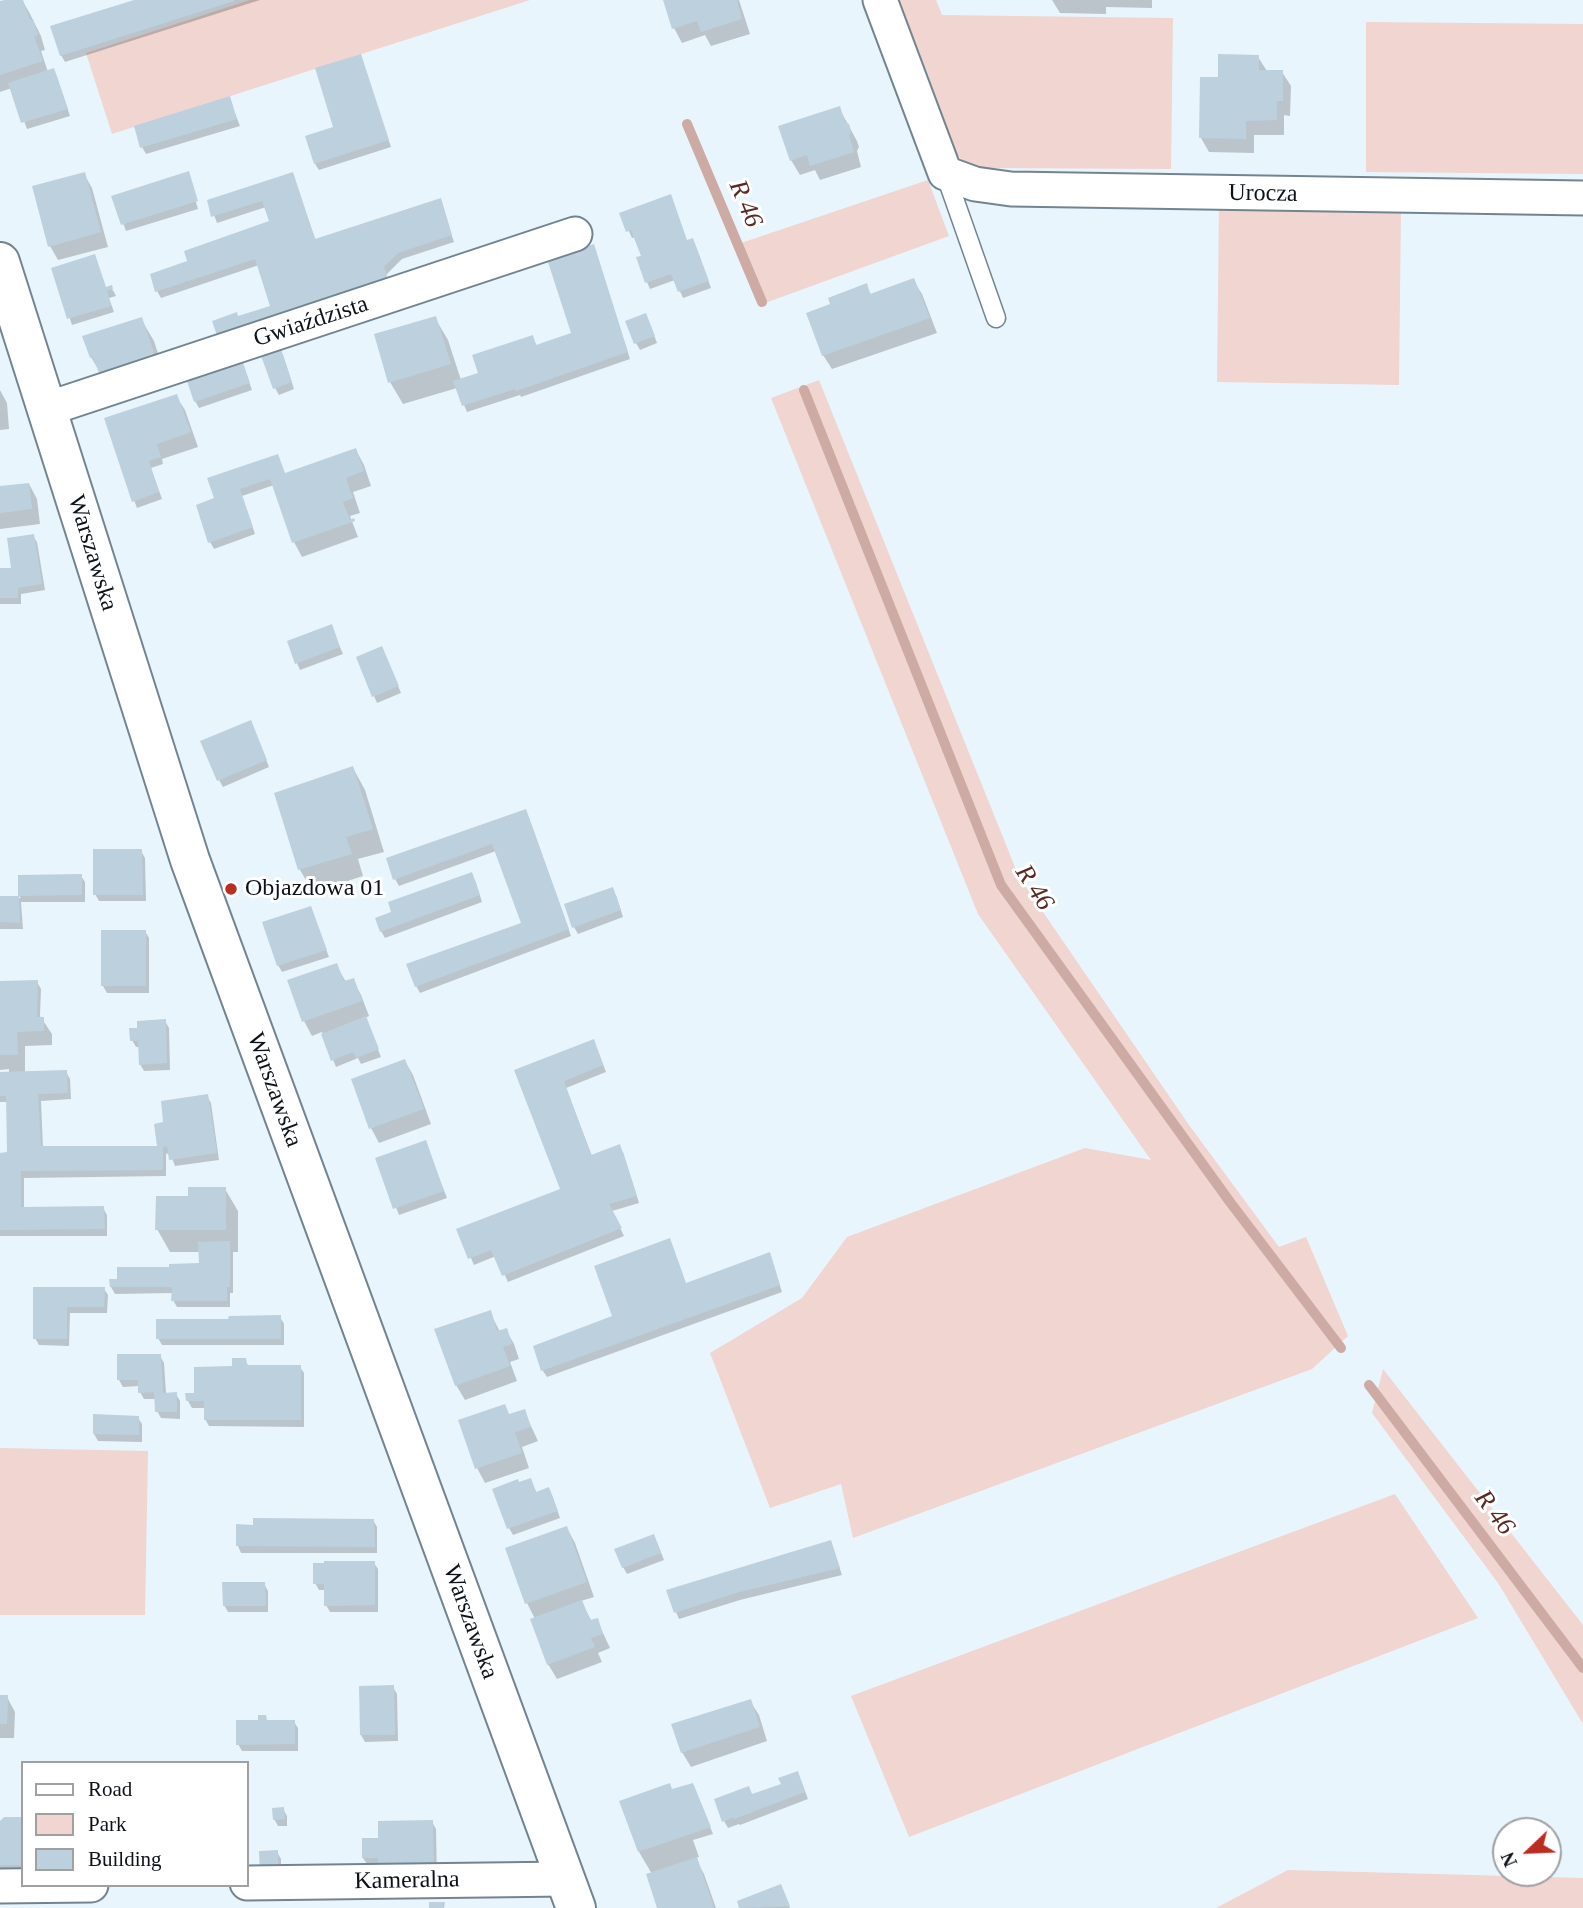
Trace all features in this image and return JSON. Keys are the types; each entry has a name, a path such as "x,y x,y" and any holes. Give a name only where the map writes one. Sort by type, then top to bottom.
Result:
{"street":[{"path":"880,0 945,173"},
{"name":"Urocza","path":"945,173 975,184 1010,189 1583,198"},
{"name":"Gwiaździsta","path":"47,409 576,234"},
{"name":"Warszawska","path":"0,262 190,860 571,1894"},
{"name":"Kameralna","path":"248,1883 571,1894"},
{"path":"0,1886 21,1886"}],"lane":[{"path":"945,173 996,318"}],"green space":[{"path":"250,0 530,0 112,134 86,53"},
{"path":"891,0 936,0 942,15 1173,18 1171,169 982,168 963,161 948,145"},
{"path":"1366,22 1583,24 1583,174 1366,172"},
{"path":"928,180 949,236 765,303 741,243"},
{"path":"1219,203 1401,206 1399,385 1217,382"},
{"path":"819,380 1019,877 1189,1125 1279,1247 1306,1237 1348,1336 1312,1369 853,1538 841,1484 770,1508 710,1353 802,1298 847,1237 1085,1148 1151,1160 978,914 771,398"},
{"path":"1383,1369 1583,1625 1583,1724 1498,1583 1372,1413"},
{"path":"0,1448 148,1451 145,1615 0,1615"},
{"path":"1395,1494 1478,1618 909,1837 851,1696"},
{"path":"1288,1870 1492,1876 1492,1887 1562,1887 1562,1877 1583,1878 1583,1908 1216,1908"}],"building":[{"path":"23,0 30,20 33,19 38,35 34,36 43,61 0,75 0,1"},
{"path":"134,0 234,1 60,56 50,26"},
{"path":"663,0 737,0 742,19 701,32 697,21 672,29"},
{"path":"361,54 389,140 314,164 305,136 333,127 315,68"},
{"path":"1218,54 1259,55 1259,70 1283,70 1283,101 1277,101 1277,120 1246,121 1246,139 1199,138 1200,77 1218,77"},
{"path":"54,68 68,109 21,123 8,83"},
{"path":"230,96 237,119 140,148 134,126"},
{"path":"840,106 845,122 849,124 854,152 810,166 807,155 790,161 778,126"},
{"path":"189,171 198,201 121,225 111,196"},
{"path":"85,172 101,232 48,247 32,186"},
{"path":"293,172 315,239 441,198 452,235 398,253 384,267 391,288 220,344 212,321 237,312 238,316 270,306 255,259 155,292 150,274 187,261 184,251 269,221 262,201 211,217 207,200"},
{"path":"671,194 687,240 693,238 709,281 678,292 671,274 645,283 636,257 641,256 631,230 626,232 619,213"},
{"path":"594,244 628,352 516,391 515,389 462,406 453,381 478,373 472,355 533,335 536,345 571,333 547,259"},
{"path":"95,254 106,287 112,285 113,289 107,291 111,306 67,319 51,268"},
{"path":"914,278 930,318 822,356 806,313 830,304 828,298 867,283 870,294"},
{"path":"646,313 655,336 634,344 625,321"},
{"path":"436,316 451,364 388,383 374,334"},
{"path":"142,317 157,362 102,381 82,336"},
{"path":"280,346 292,382 273,389 260,353"},
{"path":"241,357 250,383 194,402 185,375"},
{"path":"177,394 191,432 157,444 161,457 149,461 159,492 132,502 104,418"},
{"path":"356,448 364,471 346,478 353,498 343,502 350,520 354,518 355,521 292,543 270,479 240,489 253,527 208,543 196,505 214,498 207,478 278,454 285,473"},
{"path":"29,483 32,509 0,513 0,486"},
{"path":"34,534 42,584 18,588 18,598 0,598 0,568 11,568 7,538"},
{"path":"332,624 340,647 295,664 287,641"},
{"path":"382,646 399,686 372,697 356,657"},
{"path":"251,720 267,760 217,781 200,741"},
{"path":"353,766 373,829 346,837 352,854 298,870 274,793"},
{"path":"526,809 569,929 415,987 406,964 521,923 492,844 393,880 386,858"},
{"path":"93,849 142,849 143,895 93,895"},
{"path":"472,872 480,895 380,932 375,918 391,912 388,902"},
{"path":"82,874 82,895 18,896 18,875"},
{"path":"613,887 621,910 572,928 564,904"},
{"path":"0,896 19,896 20,923 0,922"},
{"path":"311,906 327,950 277,966 262,922"},
{"path":"101,930 146,930 146,986 101,986"},
{"path":"337,963 344,981 354,978 362,1001 302,1022 287,980"},
{"path":"38,980 37,1017 44,1017 44,1031 17,1032 18,1055 0,1055 0,981"},
{"path":"366,1016 379,1049 356,1058 353,1052 331,1061 321,1034"},
{"path":"166,1019 167,1063 139,1065 138,1041 130,1041 129,1028 137,1028 137,1021"},
{"path":"594,1039 603,1065 564,1081 591,1155 620,1144 637,1196 609,1204 622,1228 502,1276 491,1250 468,1259 456,1229 560,1189 514,1070"},
{"path":"405,1059 424,1109 369,1129 351,1079"},
{"path":"67,1070 68,1093 38,1094 41,1146 157,1146 154,1124 163,1122 161,1101 208,1094 217,1153 169,1160 167,1146 163,1147 163,1170 21,1171 21,1207 104,1206 105,1229 0,1230 0,1153 7,1152 6,1096 0,1096 0,1072"},
{"path":"426,1140 444,1191 393,1209 375,1158"},
{"path":"188,1187 226,1187 226,1230 155,1230 156,1196 188,1196"},
{"path":"670,1238 686,1283 770,1252 780,1285 541,1371 533,1346 612,1316 594,1266"},
{"path":"230,1241 230,1287 227,1287 227,1301 171,1301 172,1287 110,1287 109,1279 117,1279 117,1267 169,1267 169,1264 199,1263 198,1242"},
{"path":"33,1287 105,1287 104,1307 67,1307 67,1339 33,1339"},
{"path":"491,1310 497,1331 507,1328 512,1344 503,1347 510,1366 455,1386 434,1329"},
{"path":"281,1315 281,1339 156,1339 156,1319 228,1319 229,1316"},
{"path":"117,1354 161,1354 163,1393 177,1392 177,1412 155,1412 154,1392 138,1393 138,1380 117,1380"},
{"path":"232,1358 246,1358 247,1365 301,1365 301,1420 204,1420 204,1401 186,1401 185,1393 194,1393 194,1367 232,1366"},
{"path":"505,1404 509,1414 525,1409 531,1427 515,1432 522,1453 475,1469 458,1420"},
{"path":"93,1414 139,1416 139,1435 93,1434"},
{"path":"531,1478 536,1492 549,1487 558,1511 507,1529 492,1489 518,1479 519,1482"},
{"path":"253,1518 374,1519 375,1547 236,1546 236,1524 253,1525"},
{"path":"567,1526 587,1582 525,1604 505,1548"},
{"path":"654,1534 661,1553 622,1568 614,1549"},
{"path":"831,1540 840,1568 736,1593 674,1613 666,1590"},
{"path":"375,1561 375,1605 324,1606 324,1584 313,1584 313,1563"},
{"path":"222,1582 265,1582 266,1606 223,1606"},
{"path":"582,1600 590,1620 598,1618 603,1634 591,1638 595,1647 547,1665 530,1619"},
{"path":"394,1685 395,1735 360,1735 359,1686"},
{"path":"0,1695 8,1695 7,1724 0,1724"},
{"path":"751,1699 760,1727 681,1753 671,1724"},
{"path":"258,1715 266,1715 267,1720 295,1720 295,1744 236,1745 236,1720 258,1720"},
{"path":"798,1771 805,1792 722,1822 714,1799 749,1786 752,1794 781,1784 778,1778"},
{"path":"670,1783 672,1789 693,1783 711,1827 638,1852 619,1801"},
{"path":"284,1807 285,1819 273,1820 272,1808"},
{"path":"4,1817 21,1817 21,1865 0,1865 0,1821"},
{"path":"433,1820 434,1875 378,1876 378,1858 362,1858 362,1838 378,1838 378,1821"},
{"path":"278,1850 278,1873 260,1875 259,1851"},
{"path":"697,1857 714,1908 657,1908 646,1874"},
{"path":"781,1884 790,1906 739,1908 737,1901"},
{"path":"429,1902 445,1902 444,1908 429,1908"}],"waterway":[{"name":"R 46","path":"687,124 762,302"},
{"name":"R 46","path":"804,390 1001,885 1230,1202 1341,1348"},
{"name":"R 46","path":"1369,1385 1583,1668"}],"place":[{"name":"Objazdowa 01","path":"231,889"}]}
